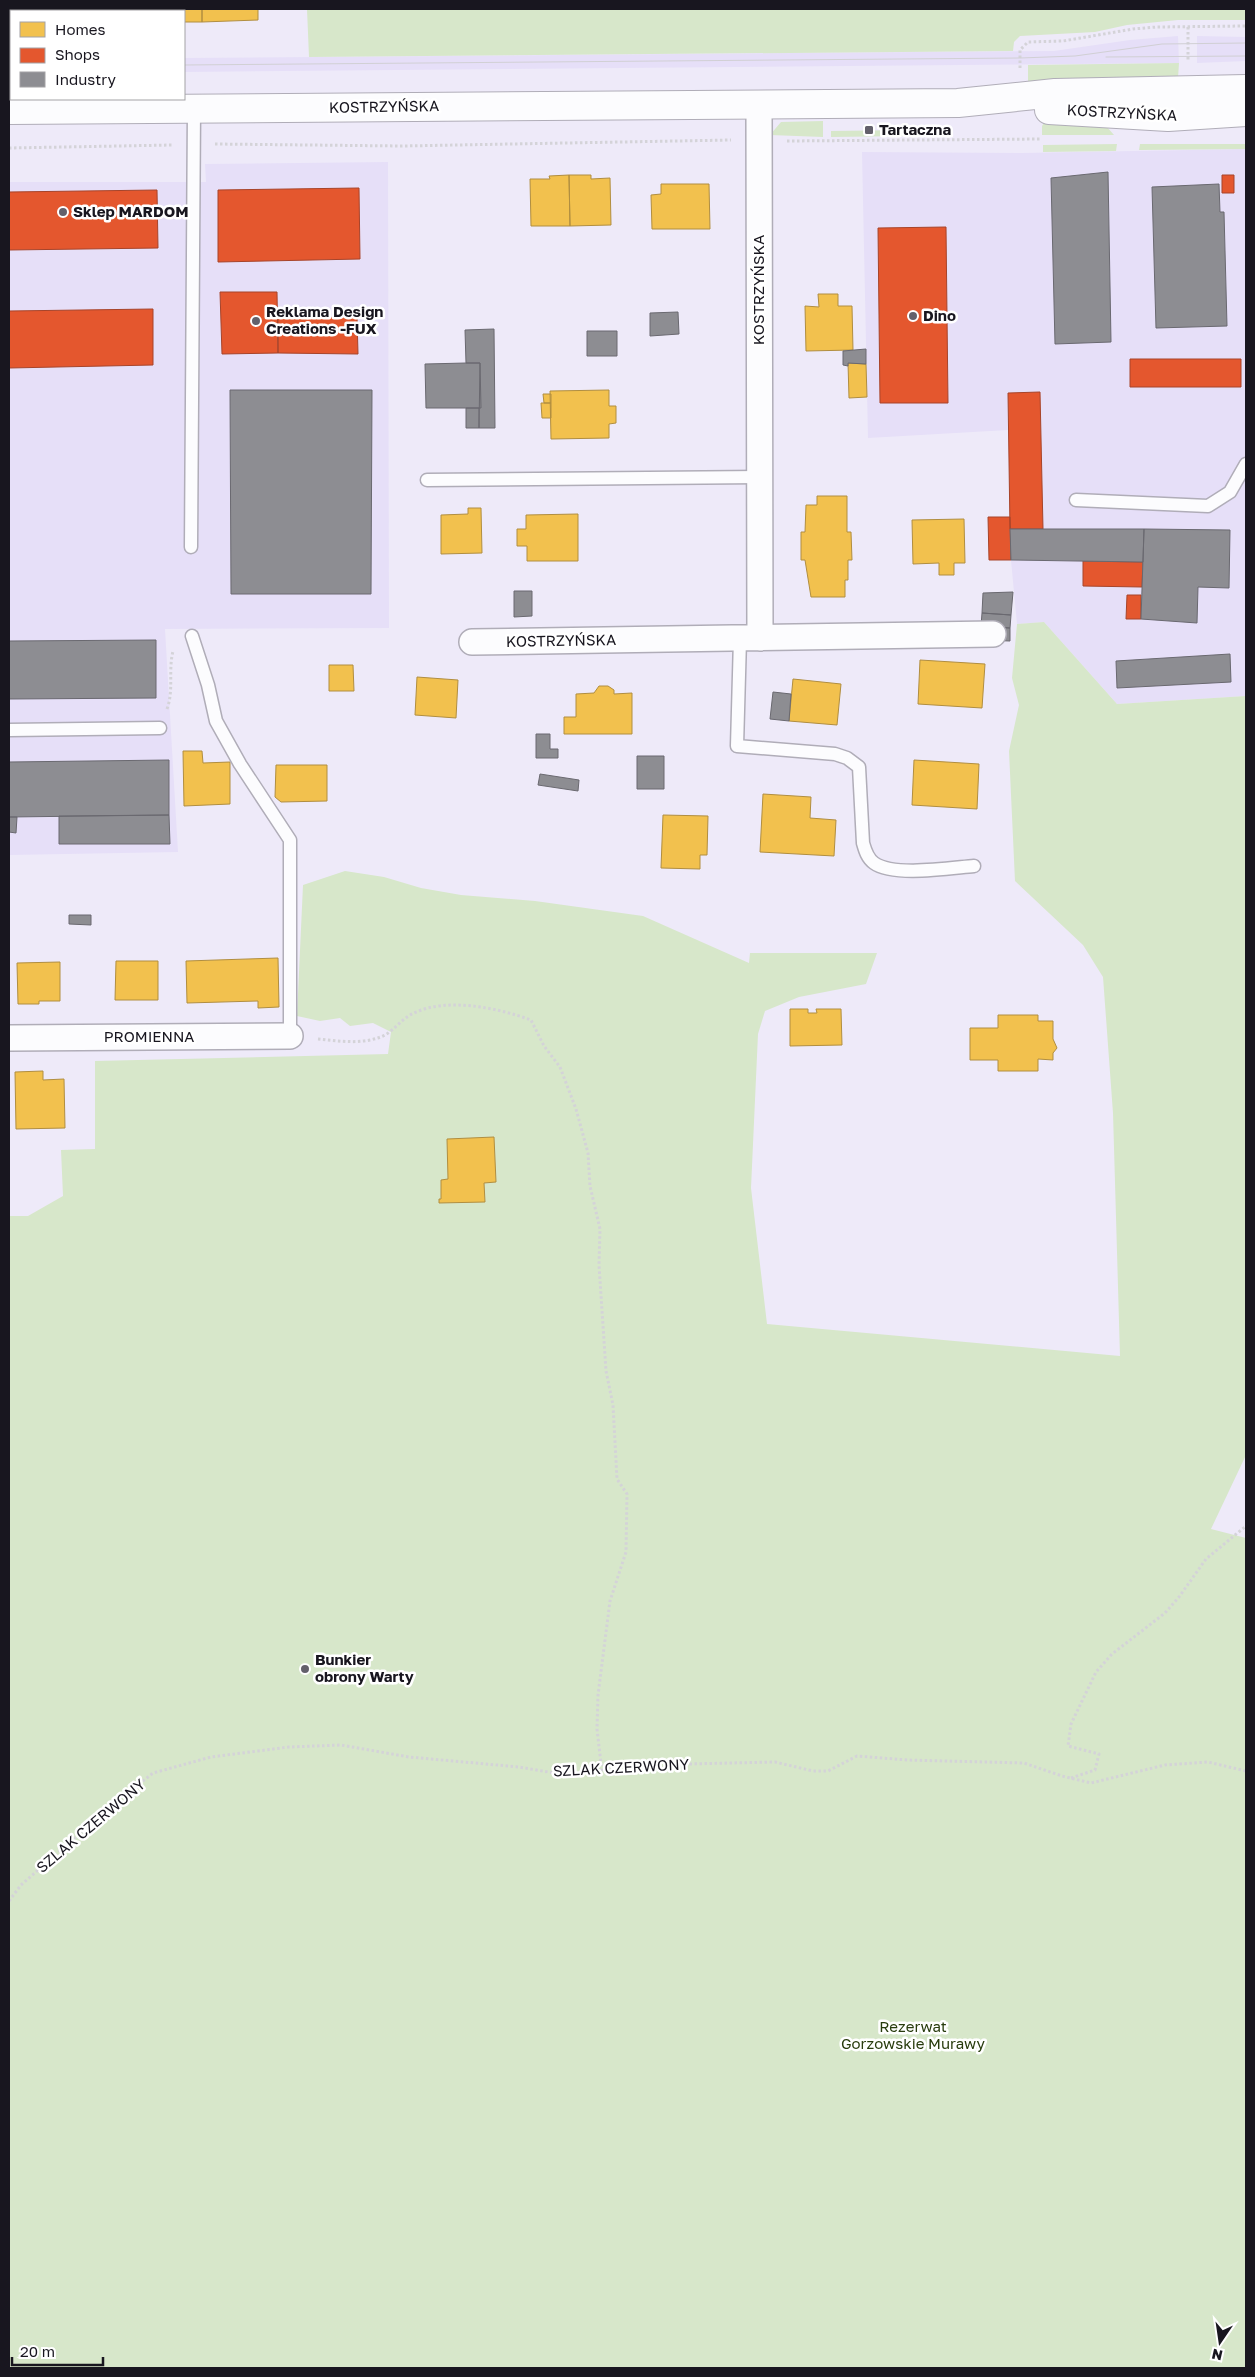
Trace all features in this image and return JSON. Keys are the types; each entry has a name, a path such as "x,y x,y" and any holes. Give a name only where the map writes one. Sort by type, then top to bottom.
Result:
{"main road":[{"name":"KOSTRZYŃSKA","path":"968,102 1055,93 1189,88 1246,89"},
{"name":"KOSTRZYŃSKA","path":"9,110 968,102 1168,117 1246,112"}],"street":[{"name":"KOSTRZYŃSKA","path":"750,638 760,477 759,104"},
{"name":"KOSTRZYŃSKA","path":"472,642 993,634"},
{"name":"PROMIENNA","path":"9,1038 290,1036"}],"lane":[{"path":"191,548 194,109"},
{"path":"1076,500 1208,506 1230,492 1246,464"},
{"path":"427,480 760,477"},
{"path":"192,636 208,685 216,721 240,764 290,840 290,1036"},
{"name":"KOSTRZYŃSKA","path":"750,638 737,746 834,754 847,758 859,767 863,843 866,855 873,862 894,869 974,866"},
{"path":"9,730 160,728"}],"path":[{"path":"1020,74 1020,50 1028,42 1063,41 1133,29 1246,26"},
{"path":"1188,27 1188,64"},
{"path":"9,148 193,144 402,146 759,139 791,141 1045,139"},
{"path":"160,728 171,698 170,664 174,647 179,639 192,636"},
{"path":"290,1036 355,1042 384,1036 414,1012 466,1004 531,1020 544,1046 560,1066 576,1109 588,1153 590,1186 600,1229 599,1265 606,1372 613,1405 616,1479 627,1494 626,1552 610,1601 598,1695 597,1729 602,1772"},
{"path":"1070,1778 1095,1770 1099,1761 1099,1754 1068,1746 1067,1741 1071,1724 1096,1672 1112,1654 1165,1613 1179,1597 1206,1558 1246,1526"},
{"name":"SZLAK CZERWONY","path":"9,1901 21,1886 115,1803 153,1773 210,1757 289,1747 341,1745 409,1757 519,1767 560,1774 687,1764 775,1762 828,1772 856,1756 907,1760 1024,1763 1091,1783 1165,1765 1208,1762 1246,1771"}],"shaded area":[{"path":"1178,36 1179,63 185,72 185,58 1054,51 1130,40"},
{"path":"1197,36 1246,37 1246,61 1197,63"},
{"path":"1246,149 1246,696 1117,704 1044,622 1017,624 1011,560 1008,430 868,438 862,152 1022,153"},
{"path":"388,162 389,628 165,629 178,852 9,855 9,182 206,182 205,164"}],"green space":[{"path":"307,9 1246,9 1246,20 1178,20 1127,25 1095,32 1020,36 1014,42 1013,51 309,57"},
{"path":"1179,63 1178,78 1028,82 1028,65"},
{"path":"1046,120 1107,127 1114,135 1042,135 1042,126"},
{"path":"823,121 823,137 770,135 781,122"},
{"path":"908,130 908,136 831,137 831,131"},
{"path":"1117,144 1116,151 1043,152 1043,145"},
{"path":"1140,144 1246,144 1246,149 1139,150"},
{"name":"Rezerwat Gorzowskie Murawy","path":"1044,622 1117,704 1246,696 1246,1455 1211,1529 1246,1538 1246,2368 9,2368 9,1216 28,1216 63,1196 61,1150 95,1149 95,1061 388,1054 391,1032 373,1023 350,1026 340,1018 320,1021 297,1016 303,885 345,871 384,877 421,888 461,895 535,901 643,916 749,963 750,953 877,953 866,984 799,997 765,1011 758,1034 751,1188 767,1324 1120,1356 1113,1113 1103,977 1083,945 1015,881 1009,751 1019,705 1012,678 1017,624"}],"building: Homes":[{"path":"202,9 202,22 185,22 185,10 146,10"},
{"path":"202,9 258,9 258,20 202,22"},
{"path":"569,175 591,175 591,179 610,178 611,225 570,226"},
{"path":"569,175 570,226 531,226 530,179 550,179 549,176"},
{"path":"661,184 709,184 710,229 652,229 651,195 661,194"},
{"path":"818,294 838,294 838,306 852,306 853,350 806,351 805,306 819,307"},
{"path":"848,363 866,364 867,397 849,398"},
{"path":"609,390 609,406 616,406 616,423 609,424 609,438 551,439 550,391"},
{"path":"543,394 551,394 551,403 544,403"},
{"path":"541,403 551,403 551,418 542,418"},
{"path":"817,496 847,496 847,532 851,532 852,560 848,560 848,580 845,580 845,597 811,597 805,560 801,560 801,532 805,532 806,505 817,505"},
{"path":"468,508 481,508 482,553 441,554 441,515 468,514"},
{"path":"578,514 578,561 527,561 527,546 517,546 517,529 526,529 526,515"},
{"path":"964,519 965,563 954,563 954,575 939,575 939,563 913,564 912,520"},
{"path":"920,660 985,664 982,708 918,704"},
{"path":"329,665 353,665 354,691 329,691"},
{"path":"417,677 458,680 456,718 415,715"},
{"path":"793,679 841,684 837,725 789,721"},
{"path":"599,686 608,686 614,690 614,694 632,693 632,734 564,734 564,717 576,717 576,694 594,693"},
{"path":"183,751 202,751 203,763 230,762 230,804 184,806"},
{"path":"914,760 979,764 977,809 912,805"},
{"path":"276,765 327,765 327,801 281,802 275,797"},
{"path":"763,794 811,797 810,818 836,820 834,856 760,852"},
{"path":"663,815 708,816 707,855 700,855 700,869 661,868"},
{"path":"278,958 279,1007 258,1008 258,1001 187,1003 186,961"},
{"path":"116,961 158,961 158,1000 115,1000"},
{"path":"60,962 60,1001 18,1004 17,963"},
{"path":"790,1009 808,1009 808,1013 817,1013 816,1009 841,1009 842,1045 790,1046"},
{"path":"998,1015 1038,1015 1038,1021 1053,1021 1053,1039 1057,1048 1053,1053 1053,1060 1038,1059 1038,1071 998,1071 998,1060 970,1060 970,1028 998,1028"},
{"path":"43,1071 43,1080 64,1079 65,1128 16,1129 15,1072"},
{"path":"494,1137 496,1182 484,1183 485,1202 439,1203 439,1199 441,1199 441,1180 448,1179 447,1139"}],"building: Shops":[{"path":"1222,175 1234,175 1234,193 1222,193"},
{"path":"359,188 360,259 218,262 218,190"},
{"path":"157,190 158,248 9,250 9,192"},
{"name":"Dino","path":"946,227 948,403 880,403 878,228"},
{"path":"220,292 277,292 278,353 222,354"},
{"path":"153,309 153,365 9,368 9,311"},
{"path":"357,317 358,354 278,353 278,318"},
{"path":"1130,359 1241,359 1241,387 1130,387"},
{"path":"1040,392 1043,529 1010,529 1008,393"},
{"path":"988,517 1010,517 1011,560 989,560"},
{"path":"1083,561 1143,562 1142,587 1083,586"},
{"path":"1127,595 1141,595 1141,619 1126,619"}],"building: Industry":[{"path":"9,9 33,9 10,10 9,29"},
{"path":"1108,172 1111,342 1055,344 1051,178"},
{"path":"1219,184 1220,212 1224,212 1227,326 1156,328 1152,187"},
{"path":"678,312 679,334 650,336 650,313"},
{"path":"494,329 495,428 479,428 480,363 466,363 465,330"},
{"path":"587,331 617,331 617,356 587,356"},
{"path":"866,349 866,364 848,363 848,366 843,365 843,351"},
{"path":"480,363 481,408 426,408 425,364"},
{"path":"230,390 372,390 371,594 231,594"},
{"path":"466,408 479,408 479,428 466,428"},
{"path":"1010,529 1144,529 1143,562 1011,560"},
{"path":"1144,529 1230,530 1229,588 1198,587 1197,623 1141,619"},
{"path":"514,591 532,591 532,616 514,617"},
{"path":"1013,592 1011,615 982,613 983,593"},
{"path":"982,613 1011,615 1010,628 981,626"},
{"path":"981,626 1010,628 1010,641 981,640"},
{"path":"156,640 156,698 9,699 9,641"},
{"path":"1230,654 1231,682 1117,688 1116,661"},
{"path":"773,692 791,694 789,721 770,719"},
{"path":"536,734 550,734 550,749 558,749 558,758 536,758"},
{"path":"637,756 664,756 664,789 637,789"},
{"path":"169,760 169,815 9,817 9,762"},
{"path":"540,774 579,780 578,791 538,785"},
{"path":"169,815 170,844 59,844 59,816"},
{"path":"9,817 17,817 16,833 9,832"},
{"path":"69,915 91,915 91,925 69,924"}],"tram line":[{"path":"185,65 1020,58 1075,56 1162,44 1246,43"},
{"path":"1106,57 1246,56"}],"place":[{"name":"Tartaczna","path":"869,130"},
{"name":"Sklep MARDOM","path":"63,212"},
{"name":"Dino","path":"913,316"},
{"name":"Reklama Design Creations -FUX","path":"256,321"},
{"name":"Bunkier obrony Warty","path":"305,1669"}]}
